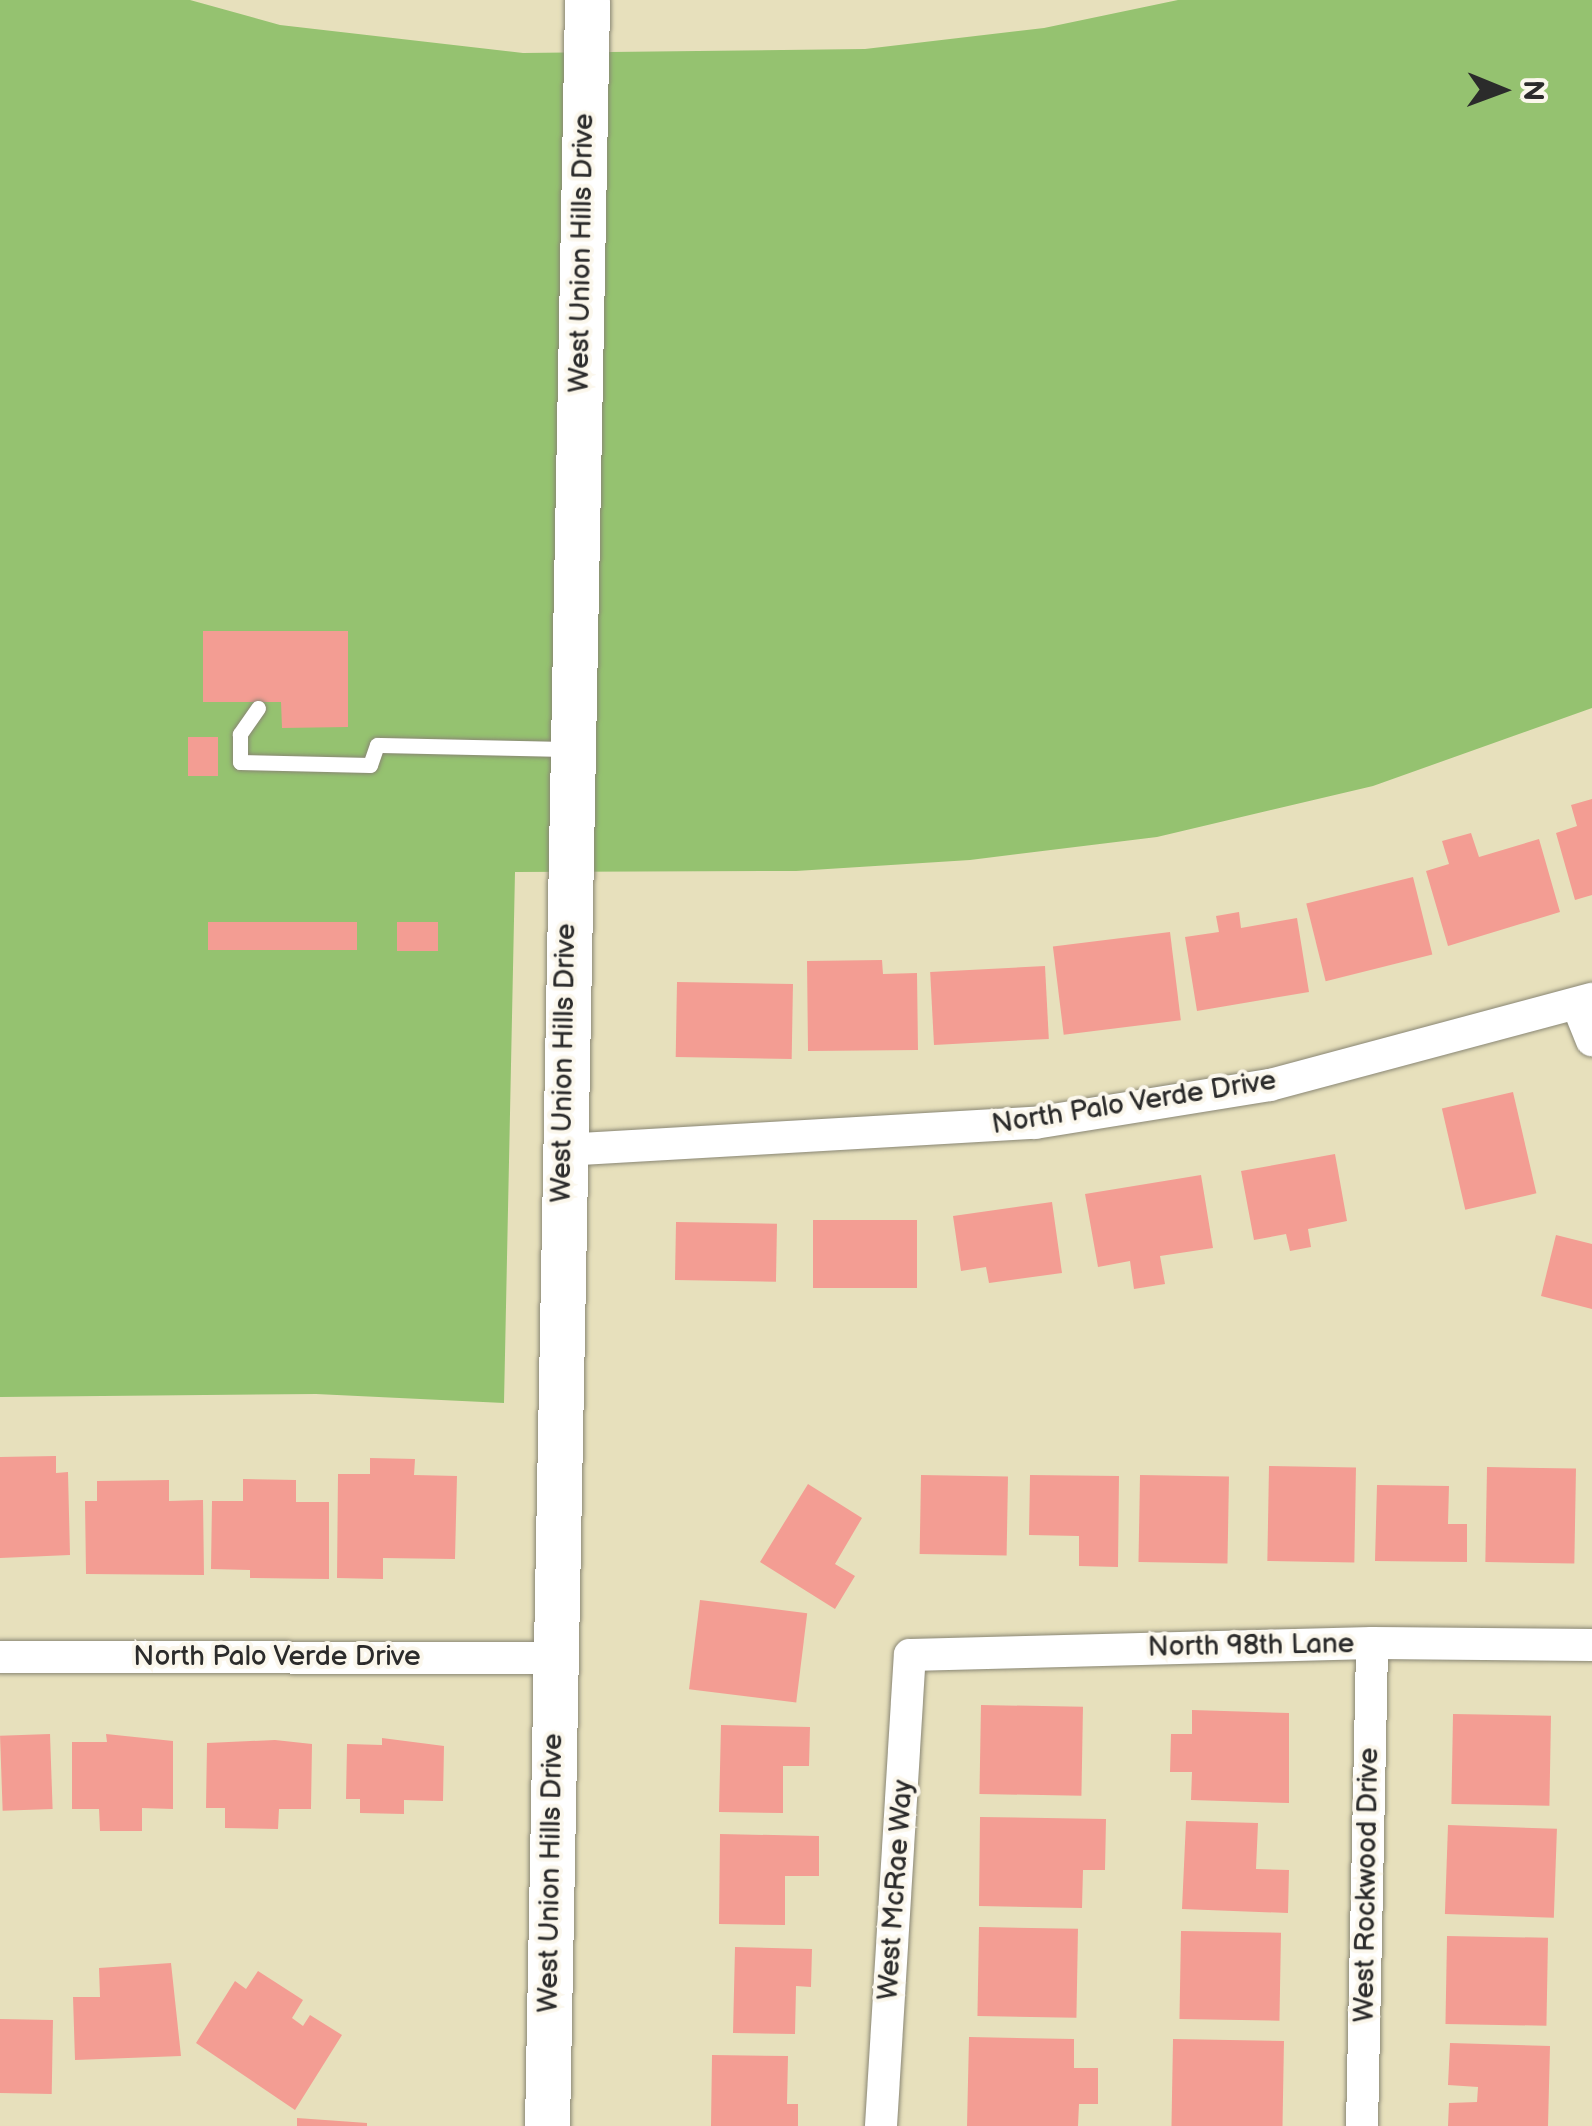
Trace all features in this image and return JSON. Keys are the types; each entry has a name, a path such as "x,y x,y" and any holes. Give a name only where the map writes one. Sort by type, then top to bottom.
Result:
{"main road":[{"name":"West Union Hills Drive","path":"546,2126 587,0"}],"street":[{"name":"North Palo Verde Drive","path":"562,1150 1035,1123 1270,1085 1585,1002 1592,1040"},
{"name":"North 98th Lane","path":"910,1655 1372,1643 1592,1645"},
{"name":"West Rockwood Drive","path":"1362,2126 1372,1643"},
{"name":"West McRae Way","path":"881,2126 910,1655"},
{"name":"North Palo Verde Drive","path":"0,1658 554,1658"}],"lane":[{"path":"258,708 240,734 240,762 370,765 377,745 573,750"}],"green space":[{"path":"0,0 190,0 280,25 523,53 865,49 1044,28 1178,0 1592,0 1592,708 1373,786 1157,837 970,860 796,871 515,872 504,1403 316,1394 0,1397"}],"building":[{"path":"203,631 348,631 348,727 282,728 281,702 203,702"},
{"path":"188,737 218,737 218,776 188,776"},
{"path":"1592,799 1592,895 1575,900 1556,833 1577,826 1571,805"},
{"path":"1471,833 1479,857 1539,839 1560,912 1448,946 1426,871 1449,864 1442,841"},
{"path":"1413,877 1432,955 1326,981 1306,904"},
{"path":"1239,912 1241,928 1297,918 1309,992 1197,1011 1185,937 1219,932 1216,916"},
{"path":"208,922 357,922 357,950 208,950"},
{"path":"397,922 438,922 438,951 397,951"},
{"path":"1170,932 1181,1020 1064,1035 1053,946"},
{"path":"882,960 883,974 917,973 918,1050 808,1051 807,961"},
{"path":"1045,966 1049,1039 934,1045 930,972"},
{"path":"677,982 793,984 792,1059 676,1057"},
{"path":"1513,1092 1536,1193 1465,1210 1442,1108"},
{"path":"1335,1154 1347,1221 1308,1229 1311,1247 1290,1251 1286,1234 1254,1240 1241,1171"},
{"path":"1201,1175 1213,1248 1160,1256 1165,1284 1134,1289 1130,1261 1098,1267 1085,1194"},
{"path":"1052,1202 1062,1273 989,1283 986,1267 961,1271 953,1216"},
{"path":"813,1220 917,1220 917,1288 813,1288"},
{"path":"676,1222 777,1224 776,1282 675,1280"},
{"path":"1556,1235 1592,1244 1592,1309 1541,1296"},
{"path":"56,1456 56,1473 68,1472 70,1555 0,1558 0,1457"},
{"path":"370,1458 415,1459 414,1475 457,1476 455,1559 383,1558 383,1579 337,1578 338,1474 370,1474"},
{"path":"1269,1466 1356,1468 1354,1563 1267,1561"},
{"path":"1487,1467 1576,1469 1574,1564 1485,1562"},
{"path":"921,1475 1008,1477 1007,1556 920,1554"},
{"path":"1030,1475 1119,1476 1118,1567 1079,1566 1079,1536 1029,1535"},
{"path":"1140,1475 1229,1477 1227,1564 1138,1562"},
{"path":"243,1479 296,1480 296,1502 329,1502 329,1579 250,1578 250,1570 211,1569 212,1501 243,1501"},
{"path":"169,1480 169,1501 203,1500 204,1575 86,1574 85,1501 97,1501 97,1481"},
{"path":"808,1484 862,1518 835,1564 855,1576 835,1609 760,1562"},
{"path":"1377,1485 1449,1486 1448,1524 1467,1524 1467,1562 1375,1561"},
{"path":"700,1600 807,1613 796,1702 689,1689"},
{"path":"981,1705 1083,1707 1081,1796 979,1794"},
{"path":"1192,1710 1289,1713 1289,1803 1191,1800 1192,1772 1170,1772 1171,1734 1192,1734"},
{"path":"1453,1714 1551,1716 1549,1806 1451,1804"},
{"path":"721,1725 810,1727 809,1766 783,1766 783,1813 719,1812"},
{"path":"50,1734 53,1809 3,1811 0,1736"},
{"path":"106,1734 173,1741 173,1809 142,1808 142,1831 100,1831 99,1809 72,1809 72,1742 107,1742"},
{"path":"382,1738 444,1746 443,1801 404,1800 404,1814 360,1813 360,1799 346,1799 347,1744 382,1745"},
{"path":"275,1740 312,1744 311,1809 279,1809 278,1829 225,1828 225,1808 206,1808 207,1743"},
{"path":"980,1817 1106,1819 1105,1870 1083,1870 1082,1908 979,1906"},
{"path":"1186,1821 1258,1823 1256,1869 1289,1870 1288,1913 1182,1909"},
{"path":"1448,1825 1557,1829 1554,1918 1445,1914"},
{"path":"720,1834 819,1836 819,1876 785,1876 785,1925 719,1924"},
{"path":"979,1927 1078,1929 1076,2018 977,2016"},
{"path":"1181,1931 1281,1933 1279,2021 1179,2019"},
{"path":"1447,1936 1548,1938 1546,2026 1445,2024"},
{"path":"735,1947 812,1949 811,1987 796,1986 795,2034 733,2033"},
{"path":"171,1963 181,2056 75,2060 73,1997 100,1997 99,1968"},
{"path":"258,1971 303,2000 292,2018 303,2026 310,2015 342,2035 295,2110 196,2043 235,1981 246,1989"},
{"path":"0,2019 53,2020 52,2094 0,2093"},
{"path":"969,2037 1074,2039 1074,2068 1098,2068 1098,2104 1079,2104 1078,2126 967,2126"},
{"path":"1173,2039 1284,2041 1282,2126 1171,2126"},
{"path":"1450,2043 1550,2046 1548,2126 1448,2126 1449,2103 1477,2102 1478,2087 1448,2085"},
{"path":"712,2055 788,2056 787,2104 798,2104 798,2126 711,2126"},
{"path":"297,2118 367,2123 367,2126 297,2126"}]}
